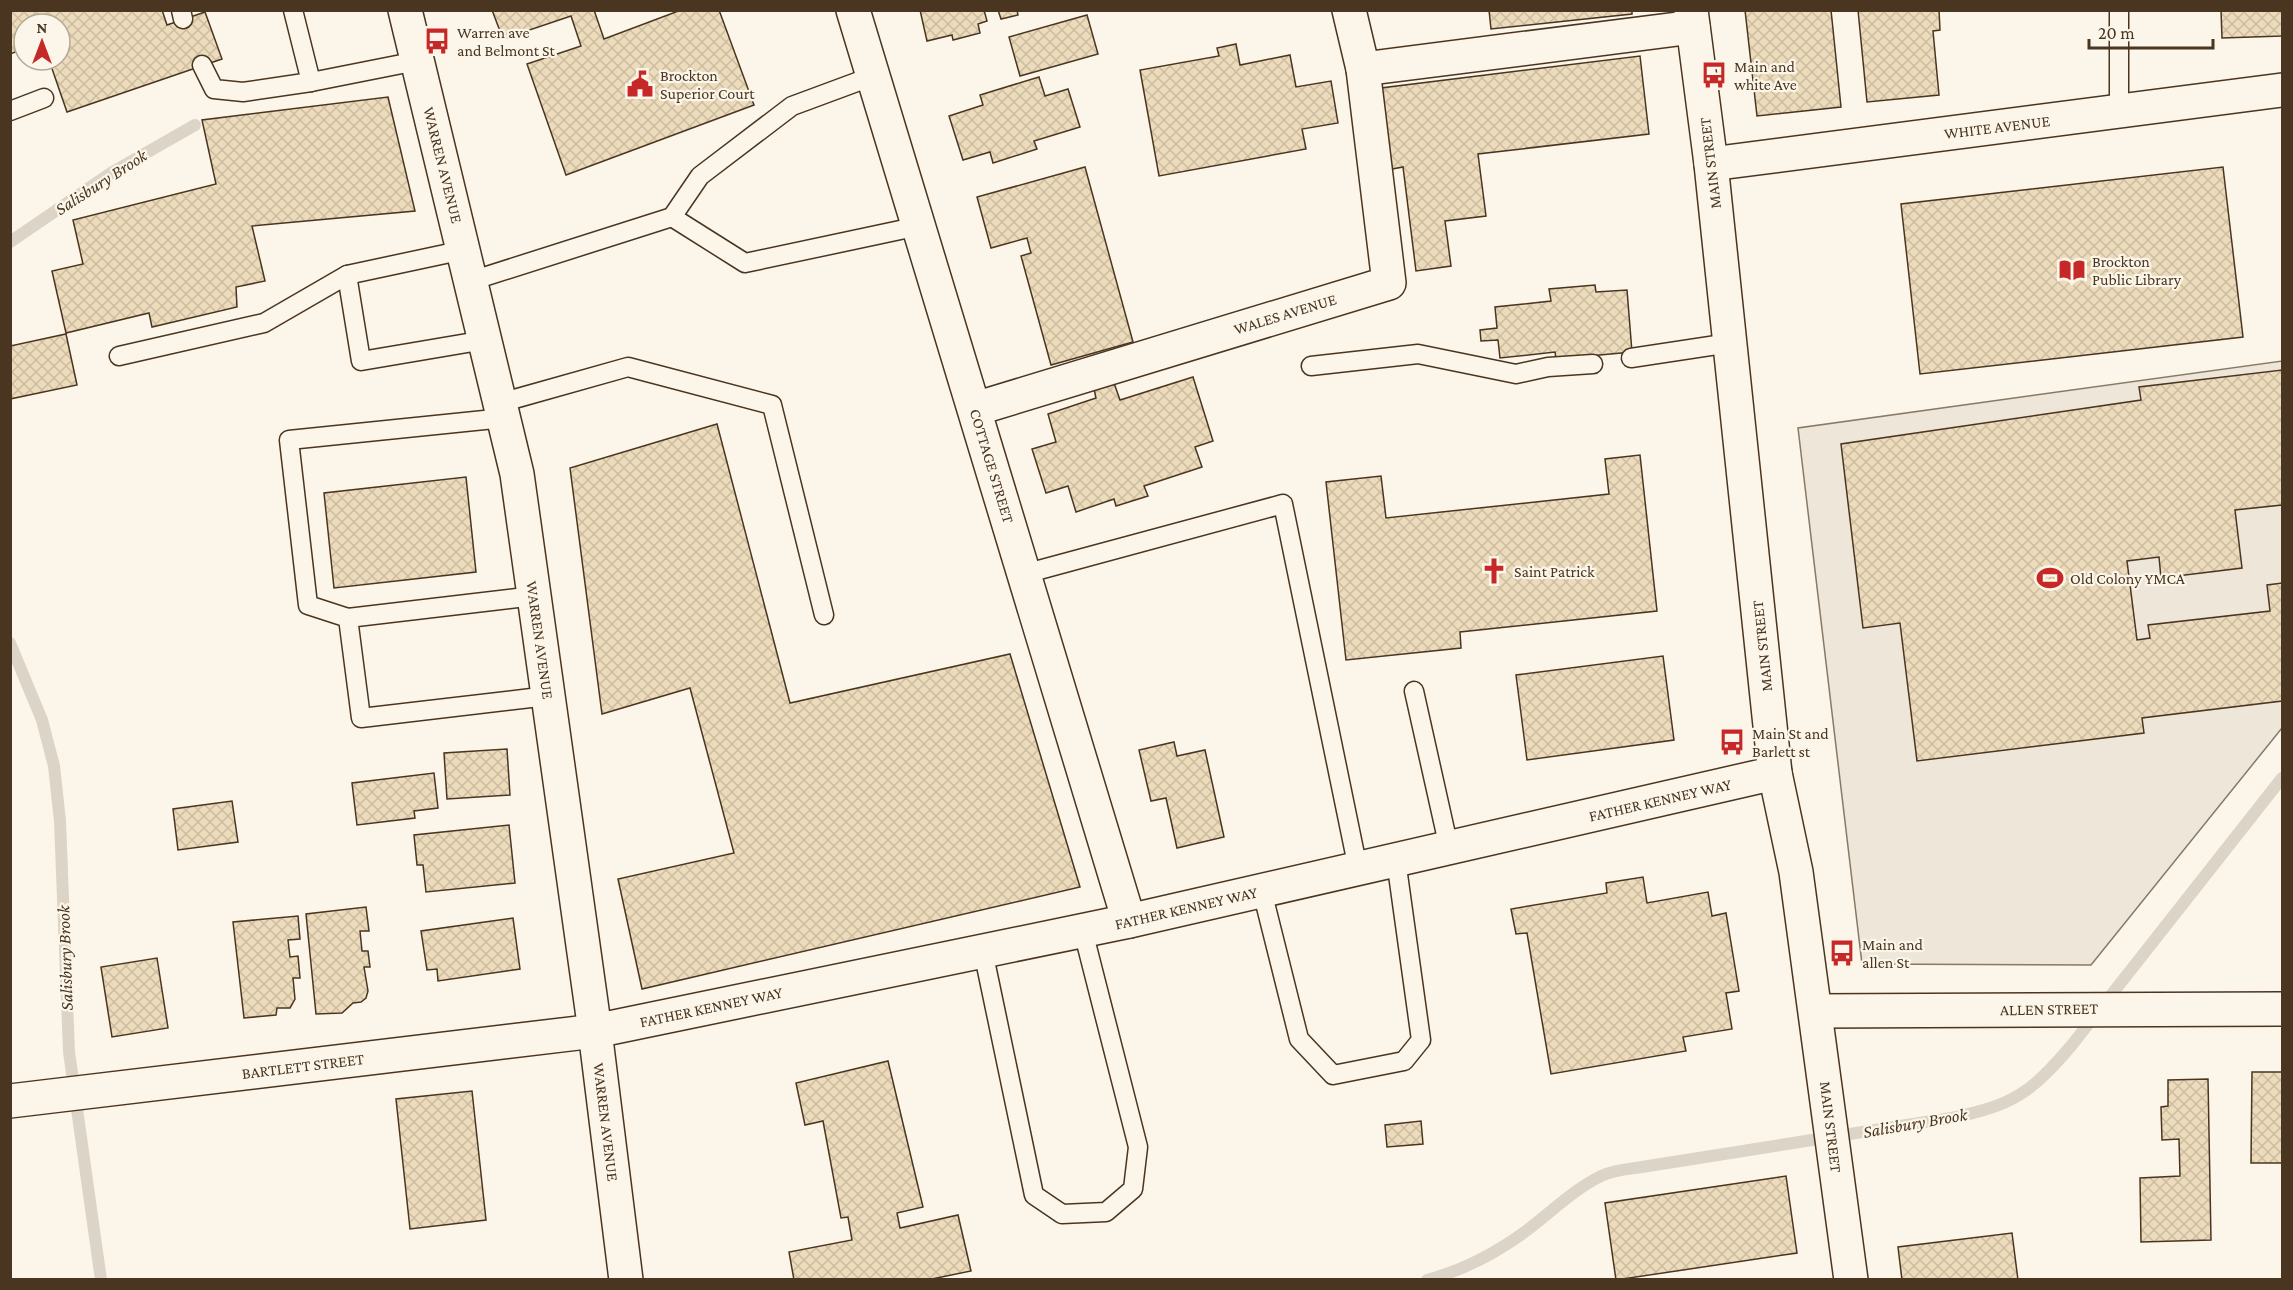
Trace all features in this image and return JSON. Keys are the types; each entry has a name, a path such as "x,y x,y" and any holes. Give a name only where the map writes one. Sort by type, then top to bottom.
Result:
{"street":[{"name":"WARREN AVENUE","path":"405,10 517,474 595,1031 626,1280"},
{"name":"COTTAGE STREET","path":"853,10 1129,921"},
{"name":"WALES AVENUE","path":"975,409 1389,283 1363,69 1349,10"},
{"path":"1363,69 1692,19"},
{"name":"MAIN STREET","path":"1692,19 1711,164 1775,773 1796,872 1851,1280"},
{"name":"WHITE AVENUE","path":"1711,164 2283,90"},
{"name":"FATHER KENNEY WAY","path":"595,1031 1129,921 1775,773"},
{"name":"ALLEN STREET","path":"1816,1011 2283,1009"},
{"name":"BARTLETT STREET","path":"10,1101 595,1031"}],"lane":[{"path":"292,10 311,82"},
{"path":"2119,10 2119,111"},
{"path":"202,66 213,89 243,92 311,82 417,61"},
{"path":"119,356 264,323 347,275 468,266 672,217 700,176 792,106 873,76"},
{"path":"10,111 44,98"},
{"path":"672,217 745,263 919,226"},
{"path":"347,275 361,361 485,340"},
{"path":"1631,358 1730,343"},
{"path":"1311,366 1418,354 1516,374 1548,368 1593,364"},
{"path":"534,596 348,618 308,605 289,440 502,411 628,368 772,405 824,615"},
{"path":"1024,574 1283,504 1358,869"},
{"path":"348,618 361,718 548,696"},
{"path":"1414,691 1449,848"},
{"path":"1262,891 1299,1040 1333,1074 1404,1061 1421,1040 1396,860"},
{"path":"983,951 1034,1195 1062,1214 1106,1212 1133,1189 1138,1147 1083,931"}],"shaded area":[{"name":"Old Colony YMCA","path":"2282,361 2282,728 2091,965 1862,964 1798,428"}],"building":[{"path":"10,10 162,10 167,25 205,12 222,59 67,112 53,72 72,72 72,12 12,12 12,53 10,54"},
{"name":"Brockton Superior Court","path":"492,10 594,10 604,39 681,10 719,10 754,105 566,175 527,64 581,46 571,16 503,39"},
{"path":"920,10 984,10 987,21 978,24 980,33 953,40 952,35 927,41"},
{"path":"998,10 1017,10 1018,15 1001,19"},
{"path":"1489,10 1632,10 1632,14 1491,29"},
{"path":"1745,10 1831,10 1841,107 1757,116"},
{"path":"1858,10 1939,10 1940,30 1933,31 1939,95 1867,102"},
{"path":"2221,10 2282,10 2282,36 2222,38"},
{"path":"1087,15 1098,54 1020,76 1009,37"},
{"path":"1236,44 1240,65 1290,55 1296,87 1331,81 1338,123 1302,129 1306,149 1159,176 1140,70 1219,56 1217,48"},
{"path":"1640,56 1649,134 1478,154 1486,216 1445,221 1451,266 1416,271 1403,167 1392,169 1381,88"},
{"path":"1039,77 1045,96 1068,89 1080,127 1034,141 1037,149 993,163 990,152 963,160 949,116 983,105 980,95"},
{"path":"388,97 415,211 252,226 265,281 236,287 237,307 152,327 149,313 66,333 52,271 83,264 73,220 216,184 202,120"},
{"path":"1085,167 1133,342 1051,365 1021,256 1031,253 1027,238 991,248 977,197"},
{"name":"Brockton Public Library","path":"2223,167 2243,337 1920,374 1901,204"},
{"path":"1595,285 1596,292 1627,290 1632,352 1556,359 1555,352 1500,358 1498,340 1481,341 1480,330 1497,328 1495,307 1551,301 1549,289"},
{"path":"66,334 77,385 10,399 10,346"},
{"path":"2282,370 2282,505 2235,510 2242,568 2161,578 2159,557 2127,561 2137,640 2150,638 2148,625 2270,611 2267,585 2282,583 2282,701 2142,718 2144,733 1917,761 1900,623 1863,628 1841,444 2141,400 2139,387"},
{"path":"1193,377 1213,441 1195,447 1202,467 1144,486 1148,496 1116,506 1114,499 1076,512 1068,486 1046,493 1032,449 1056,442 1048,414 1096,398 1094,389 1114,383 1120,400"},
{"path":"717,424 790,703 1010,654 1080,887 642,989 618,879 734,853 690,688 602,714 570,468"},
{"name":"Saint Patrick","path":"1640,455 1657,611 1460,632 1461,648 1346,660 1326,482 1381,476 1386,518 1609,494 1605,459"},
{"path":"466,477 476,572 334,588 324,493"},
{"path":"1663,656 1674,740 1527,760 1516,675"},
{"path":"1174,742 1177,756 1205,750 1224,837 1177,848 1166,798 1151,801 1139,750"},
{"path":"507,749 510,795 447,799 444,753"},
{"path":"434,773 438,808 414,811 415,818 357,825 352,783"},
{"path":"232,801 238,842 178,850 173,809"},
{"path":"509,825 515,883 426,892 423,865 417,865 414,835"},
{"path":"1643,877 1647,903 1708,892 1712,916 1726,913 1739,991 1726,993 1732,1029 1683,1037 1686,1051 1551,1074 1527,933 1516,934 1511,909 1607,893 1606,883"},
{"path":"366,907 369,931 360,931 362,951 368,951 370,967 364,967 368,991 366,998 361,1002 353,1003 342,1013 316,1014 306,914"},
{"path":"298,916 300,939 288,940 290,957 298,956 300,978 293,978 295,999 290,1008 277,1008 276,1015 244,1018 233,922"},
{"path":"513,918 520,969 438,981 437,969 427,970 421,931"},
{"path":"157,958 168,1028 112,1037 101,967"},
{"path":"888,1061 923,1207 897,1213 900,1228 958,1215 971,1271 927,1280 794,1280 789,1252 852,1240 848,1217 841,1218 823,1121 805,1125 796,1083"},
{"path":"2252,1072 2282,1072 2282,1163 2251,1163"},
{"path":"2208,1079 2211,1240 2141,1242 2140,1178 2180,1176 2179,1139 2162,1140 2161,1107 2168,1106 2168,1080"},
{"path":"472,1091 486,1220 410,1229 396,1099"},
{"path":"1421,1121 1423,1144 1387,1147 1385,1125"},
{"path":"1786,1176 1797,1253 1616,1280 1605,1203"},
{"path":"2012,1233 2018,1280 1902,1280 1898,1247"}],"waterway":[{"name":"Salisbury Brook","path":"10,242 111,173 195,125"},
{"name":"Salisbury Brook","path":"10,643 42,720 54,766 60,821 69,1052 101,1280"},
{"name":"Salisbury Brook","path":"1427,1280 1467,1266 1503,1247 1581,1188 1611,1172 1951,1118 1990,1108 2019,1095 2044,1076 2071,1046 2282,778"}],"place":[{"name":"Warren ave and Belmont St","path":"437,41"},
{"name":"Main and white Ave","path":"1714,75"},
{"name":"Brockton Superior Court","path":"640,84"},
{"name":"Brockton Public Library","path":"2072,270"},
{"name":"Saint Patrick","path":"1494,571"},
{"name":"Old Colony YMCA","path":"2050,578"},
{"name":"Main St and Barlett st","path":"1732,742"},
{"name":"Main and allen St","path":"1842,953"}]}
